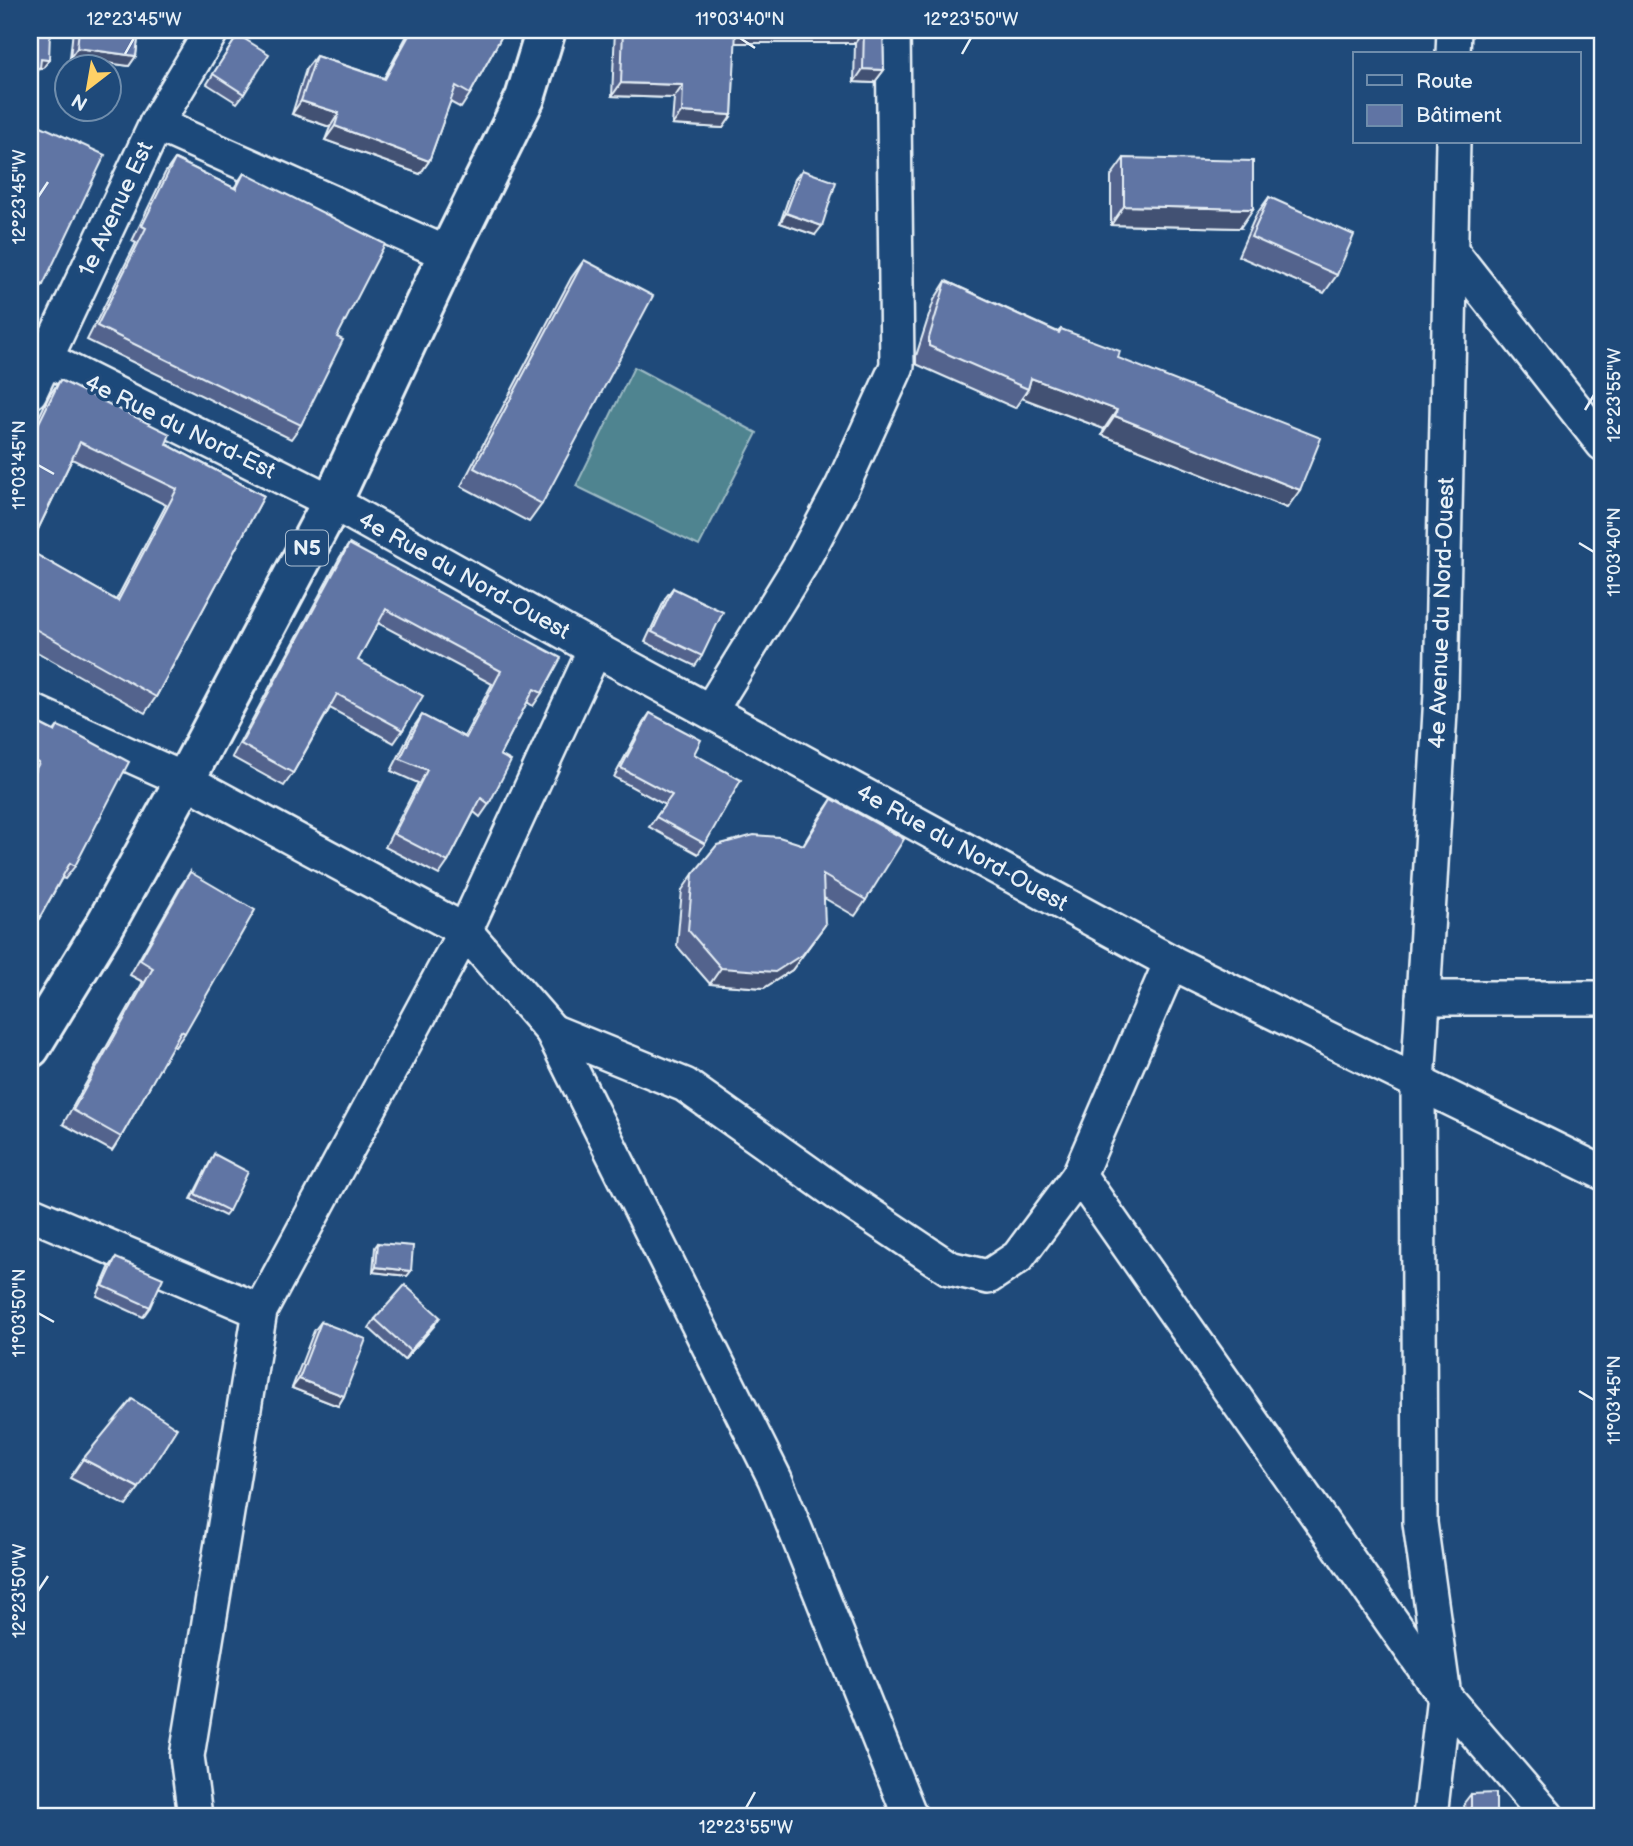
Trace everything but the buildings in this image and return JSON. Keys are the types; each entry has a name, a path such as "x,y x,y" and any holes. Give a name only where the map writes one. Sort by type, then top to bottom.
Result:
{"highway":[{"name":"N5","path":"30,1048 104,927 332,502 447,254 525,98 546,30"}],"street":[{"name":"1e Avenue Est","path":"30,392 38,355 156,124 212,30"},
{"path":"710,711 802,562 842,487 897,366 893,30"},
{"path":"1453,52 1454,30"},
{"path":"156,124 447,254"},
{"name":"4e Avenue du Nord-Ouest","path":"1430,1816 1444,1696 1420,1523 1418,1084 1441,695 1453,144"},
{"path":"1452,252 1603,444"},
{"name":"4e Rue du Nord-Est","path":"38,355 332,502"},
{"name":"4e Rue du Nord-Ouest","path":"332,502 1171,962 1603,1173"},
{"path":"195,1816 187,1756 260,1311 465,931 596,649"},
{"path":"30,710 185,780 465,931 552,1031 775,1479 910,1816"},
{"path":"552,1031 685,1086 836,1193 949,1268 988,1278 1018,1257 1079,1175 1171,962"},
{"path":"1423,998 1603,998"},
{"path":"1079,1175 1444,1696 1548,1816"},
{"path":"30,1213 260,1311"}],"green space":[{"path":"634,367 757,433 699,546 576,486"}]}
